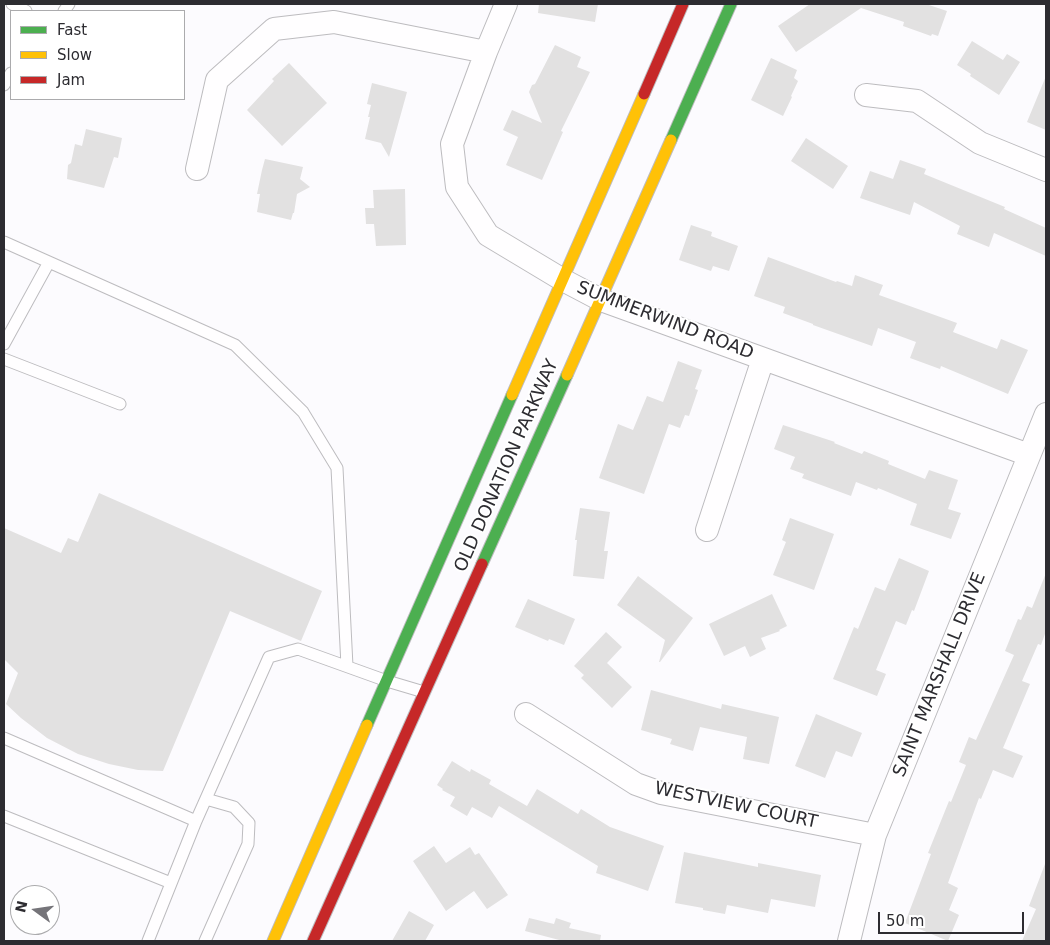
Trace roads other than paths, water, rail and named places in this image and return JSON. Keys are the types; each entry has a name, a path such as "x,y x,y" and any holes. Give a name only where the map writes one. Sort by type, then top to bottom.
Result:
{"street":[{"name":"SUMMERWIND ROAD","path":"506,4 452,144 457,187 488,235 563,280 601,300 1029,454"},
{"name":"OLD DONATION PARKWAY","path":"273,941 682,4"},
{"name":"OLD DONATION PARKWAY","path":"313,941 601,300 731,4"},
{"path":"197,169 217,80 274,29 334,22 486,52"},
{"path":"866,95 917,101 980,143 1046,170"},
{"path":"707,530 763,359"},
{"name":"SAINT MARSHALL DRIVE","path":"849,941 875,835 1046,414"},
{"name":"WESTVIEW COURT","path":"526,714 636,784 661,793 875,835"}],"lane":[{"path":"12,4 24,10"},
{"path":"4,242 235,344 303,412 337,468 347,666"},
{"path":"4,344 49,262"},
{"path":"4,359 120,404"},
{"path":"148,941 196,821 268,657 298,649 387,681 424,692"},
{"path":"4,738 196,821"},
{"path":"204,941 248,844 249,823 234,807 206,798"},
{"path":"4,816 171,883"}]}
